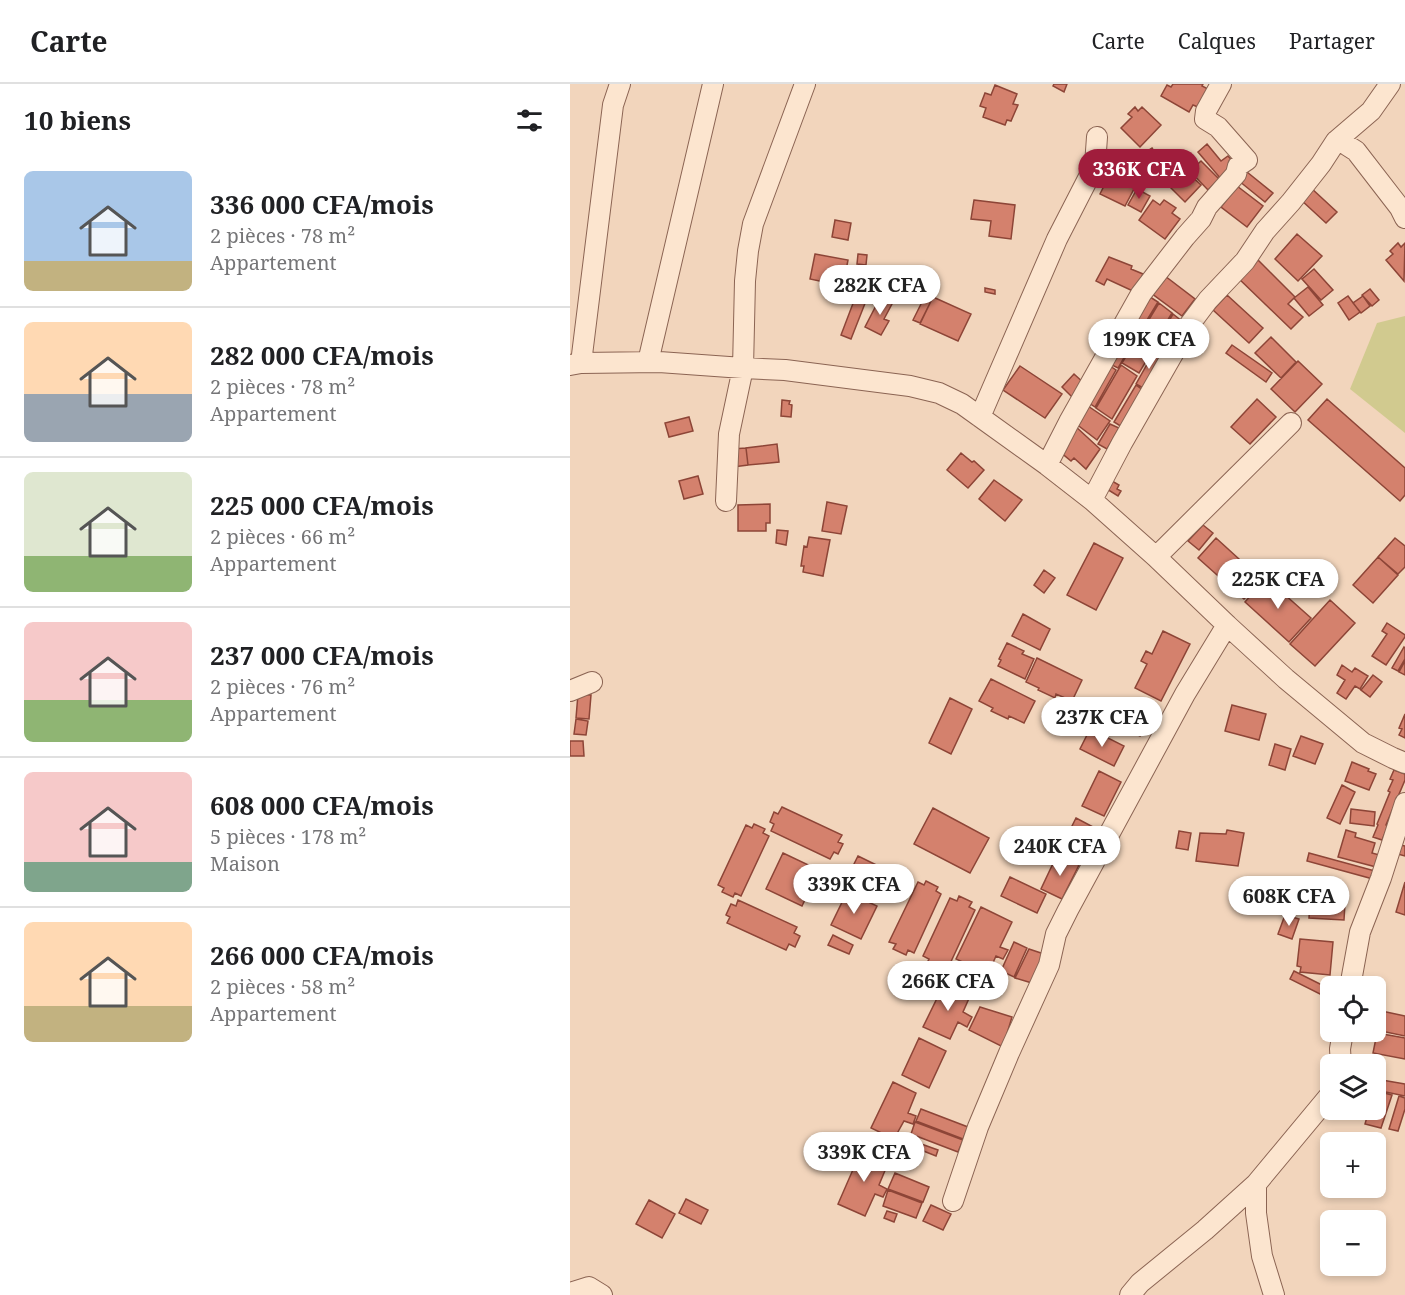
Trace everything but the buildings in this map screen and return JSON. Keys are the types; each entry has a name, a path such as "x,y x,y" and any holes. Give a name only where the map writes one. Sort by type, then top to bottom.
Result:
{"street":[{"path":"620,84 614,105 576,364 648,362 785,369 910,386 939,393 962,404 1092,500 1286,679 1363,743 1405,763"},
{"path":"648,362 713,84"},
{"path":"726,501 729,434 743,368 745,280 753,224 805,84"},
{"path":"1047,465 1079,403 1141,294 1185,237 1202,219 1207,207 1236,174 1238,166 1247,160 1218,127 1205,119 1206,111 1221,84"},
{"path":"1092,500 1190,324 1208,300 1245,261 1265,231 1321,164 1336,141 1371,111 1390,84"},
{"path":"980,417 1057,238 1095,165 1097,137"},
{"path":"1336,141 1356,151 1400,208 1405,218"},
{"path":"1156,557 1291,423"},
{"path":"953,1201 978,1127 1049,965 1056,934 1185,694 1227,625"},
{"path":"570,691 592,682"},
{"path":"1352,976 1360,932 1381,878 1405,802"},
{"path":"1130,1295 1140,1283 1205,1230 1256,1184 1320,1107"},
{"path":"1256,1184 1256,1213 1262,1256 1274,1295"},
{"path":"571,1295 573,1292 589,1287 602,1295"}],"shaded area":[{"path":"1405,316 1405,433 1350,389 1377,323"}]}
